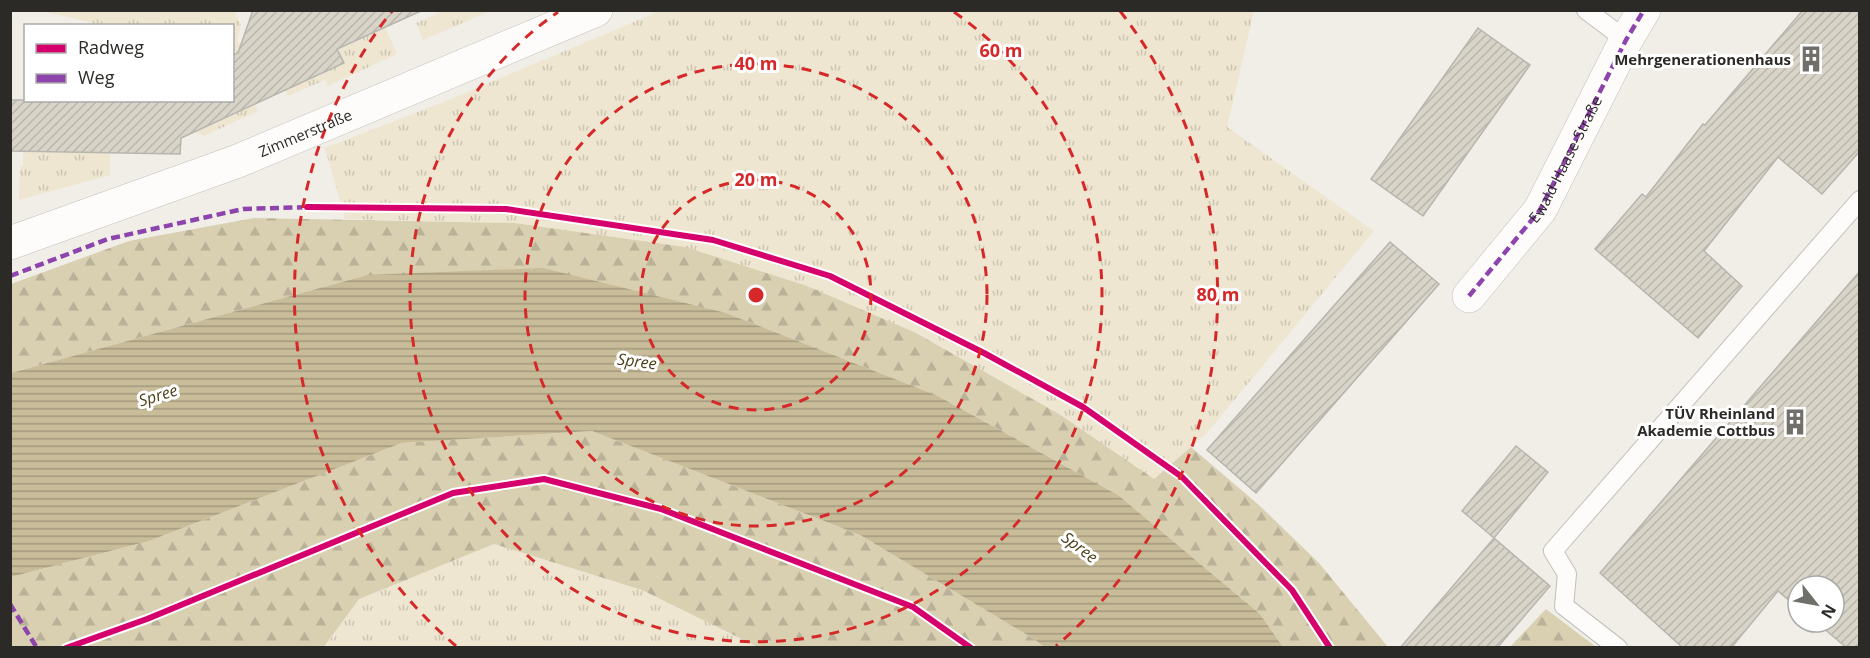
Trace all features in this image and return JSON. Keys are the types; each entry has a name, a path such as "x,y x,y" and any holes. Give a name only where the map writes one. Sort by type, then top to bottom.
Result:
{"street":[{"name":"Zimmerstraße","path":"10,243 238,161 596,10"},
{"name":"Ewald-Haase-Straße","path":"1469,296 1540,210 1626,40 1644,10"}],"lane":[{"path":"1586,10 1626,40"},
{"path":"1618,648 1564,606 1567,574 1553,551 1860,200"}],"green space":[{"path":"41,11 235,11 241,25 237,42 241,44 238,53 234,55 234,24 98,24"},
{"path":"440,11 490,11 423,40 416,23"},
{"path":"660,11 1254,11 1227,127 1374,231 1207,433 1154,479 1059,414 916,333 514,223 345,219 325,148 441,103"},
{"path":"385,27 397,54 328,86 325,80 288,96 285,90 343,63 337,49"},
{"path":"255,104 258,111 204,136 181,126"},
{"path":"23,152 110,153 110,175 19,200 20,166 23,166"},
{"path":"254,218 514,223 685,247 807,286 916,333 1059,414 1154,479 1191,447 1260,506 1319,563 1388,647 1283,647 1260,614 1118,495 936,395 726,313 367,275 11,373 11,284 129,241"},
{"path":"592,431 860,535 1044,647 758,647 642,590 494,544 359,599 324,647 11,648 11,577 149,541 402,443"},
{"path":"494,544 642,590 758,647 324,648 359,599"},
{"path":"1546,609 1596,647 1510,647"}],"water":[{"name":"Spree","path":"543,268 726,313 936,395 1118,495 1260,614 1283,647 1044,647 860,535 592,431 402,443 149,541 11,577 11,373 367,275"}],"building":[{"path":"253,10 423,10 337,49 344,63 181,138 180,154 10,151 10,100 24,100 24,102 234,102 234,54 238,53"},
{"path":"1803,10 1860,10 1860,151 1822,194 1778,157 1704,251 1742,286 1698,338 1595,249 1642,194 1646,197 1703,124 1705,125"},
{"path":"1478,28 1530,65 1423,216 1371,179"},
{"path":"1390,242 1439,284 1256,493 1207,450"},
{"name":"TÜV Rheinland Akademie Cottbus","path":"1860,271 1860,648 1847,648 1830,634 1846,634 1846,574 1786,574 1786,598 1778,591 1731,648 1683,648 1600,573"},
{"path":"1516,446 1548,472 1494,538 1462,511"},
{"path":"1494,538 1550,586 1497,648 1400,648"}],"marked path":[{"path":"1469,296 1540,210 1626,40 1644,10"},
{"path":"10,276 108,239 243,209 312,207"},
{"path":"10,604 37,648"}],"cycle path":[{"path":"307,207 506,209 713,240 830,276 984,353 1083,407 1182,477 1292,590 1330,648"},
{"path":"66,648 147,619 453,493 544,479 661,509 913,607 971,648"}],"place":[{"name":"Mehrgenerationenhaus","path":"1811,59"},
{"name":"TÜV Rheinland Akademie Cottbus","path":"1795,422"}]}
